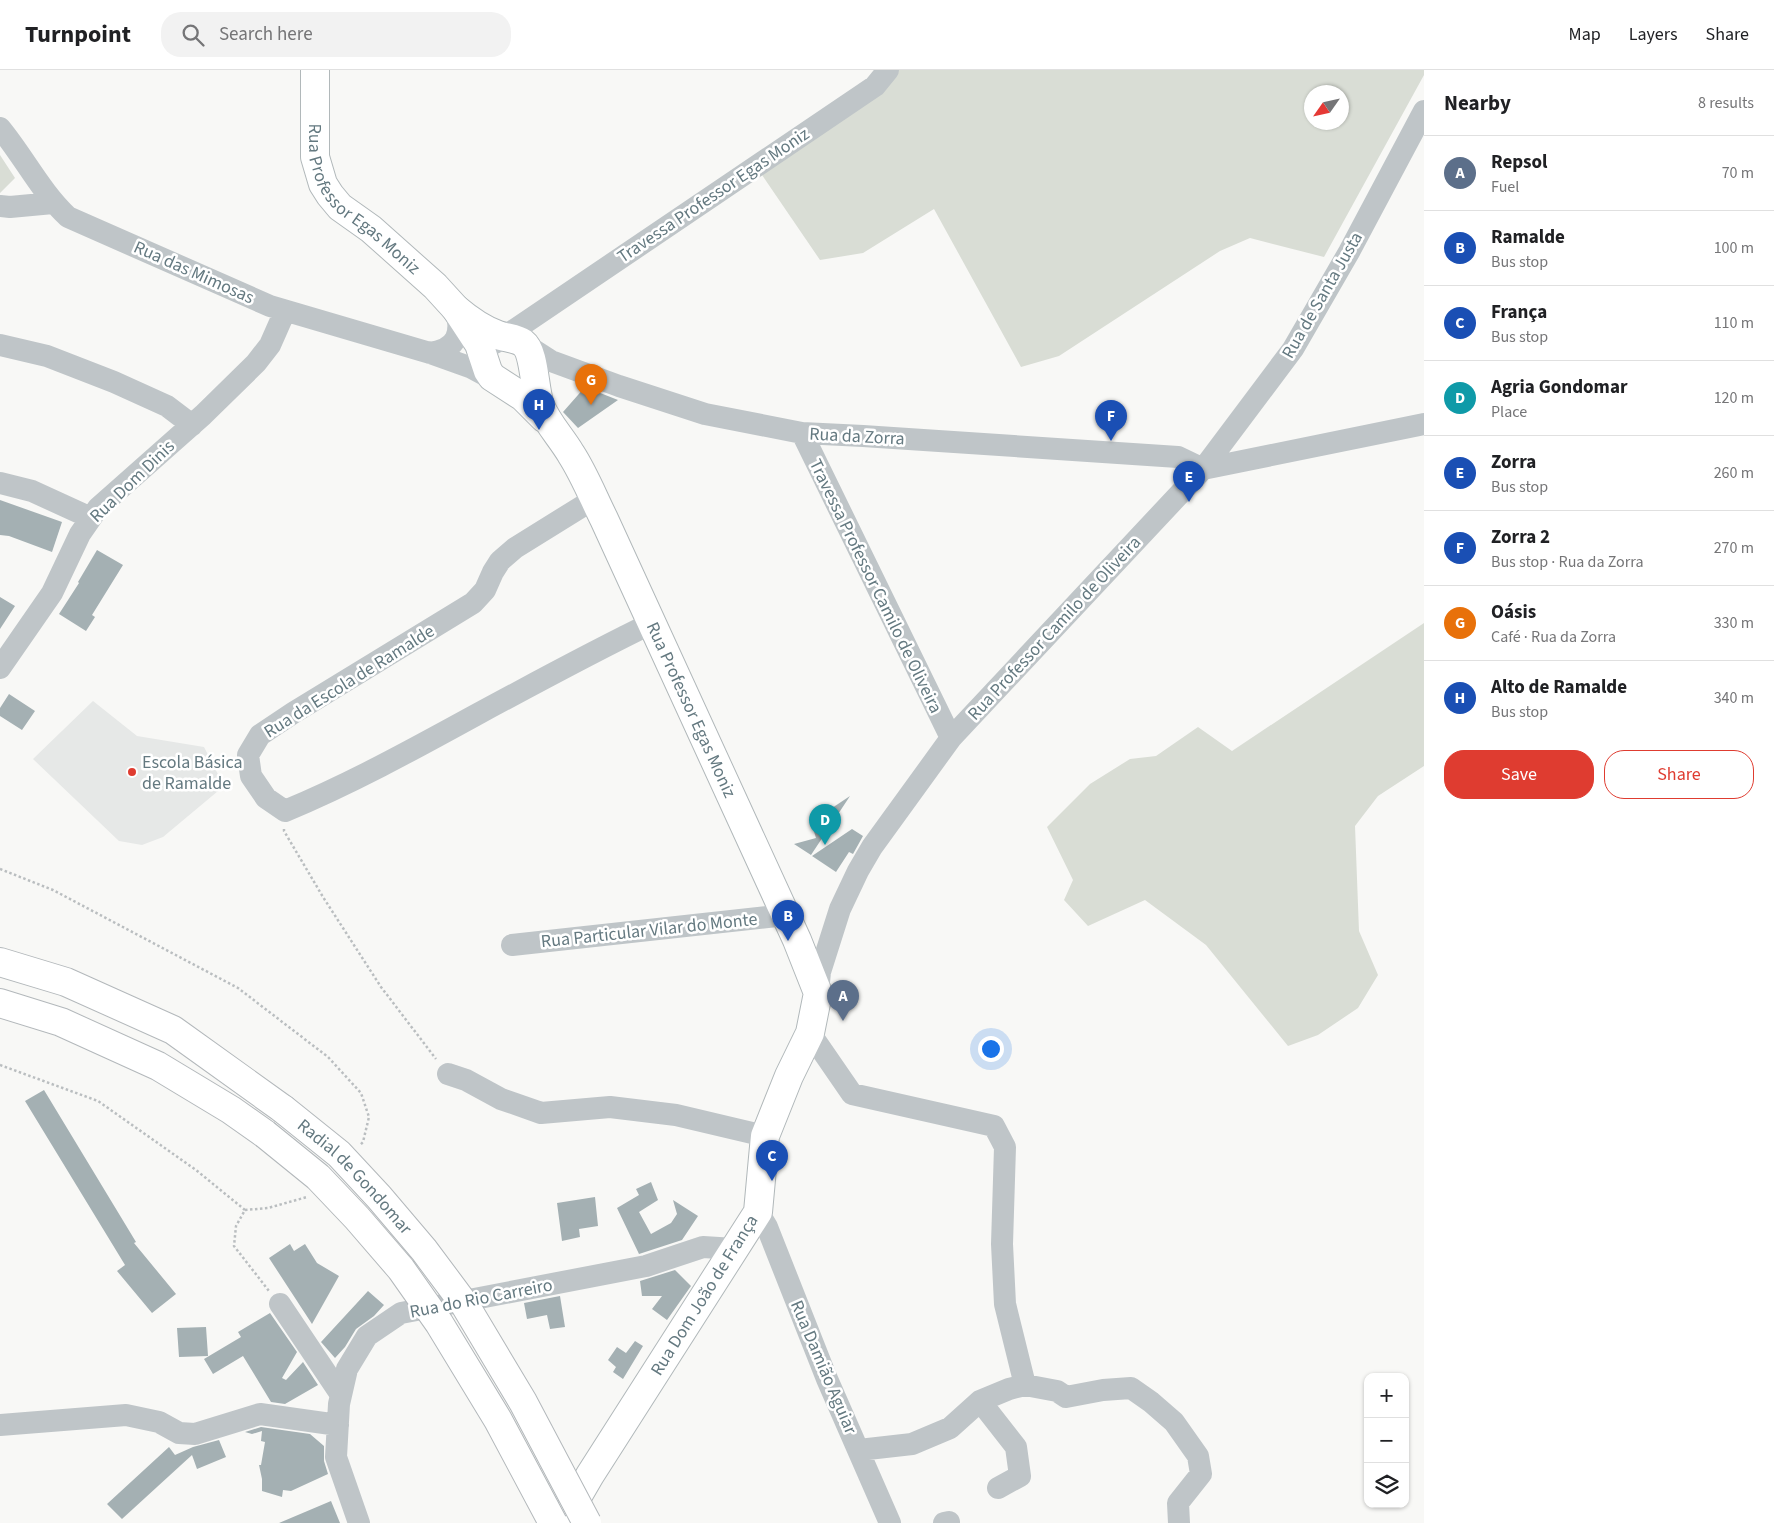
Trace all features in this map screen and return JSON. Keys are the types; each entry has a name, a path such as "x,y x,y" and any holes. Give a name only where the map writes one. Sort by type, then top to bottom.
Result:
{"main road":[{"name":"Rua Professor Egas Moniz","path":"315,70 315,157 323,184 340,207 371,228 413,265 456,309 513,345 536,391 540,406 570,453 594,499 786,915 818,993"},
{"name":"Rua Professor Egas Moniz","path":"513,345 528,401 556,432"},
{"name":"Radial de Gondomar","path":"0,962 66,982 173,1030 251,1084 339,1154 424,1250 465,1305 513,1386 587,1523"},
{"name":"Rua Dom João de França","path":"562,1523 590,1475 758,1212 765,1136 789,1076 810,1033 818,993"},
{"name":"Radial de Gondomar","path":"0,1003 61,1022 158,1066 231,1110 265,1134 318,1177 401,1269 440,1323 498,1420 553,1523"}],"street":[{"name":"Travessa Professor Egas Moniz","path":"513,345 875,86 888,70"},
{"name":"Rua de Santa Justa","path":"1203,469 1293,349 1349,252 1424,111"},
{"name":"Rua das Mimosas","path":"0,128 18,150 53,203 68,217 270,306 430,353 472,368 513,345"},
{"path":"0,206 10,207 53,203"},
{"path":"430,353 442,351 455,341 459,322 456,309"},
{"name":"Rua Dom Dinis","path":"0,668 52,593 80,534 98,508 192,425 256,363 270,345 285,311"},
{"path":"0,345 47,356 114,382 167,406 192,425"},
{"name":"Rua das Mimosas","path":"430,353 460,355 513,345"},
{"name":"Rua da Zorra","path":"513,345 583,374 705,414 802,433 1178,457 1203,469"},
{"path":"1203,469 1424,424"},
{"name":"Travessa Professor Camilo de Oliveira","path":"802,433 951,738"},
{"name":"Rua Professor Camilo de Oliveira","path":"818,993 820,972 840,909 858,871 898,809 951,738 1203,469"},
{"path":"0,483 32,491 91,518"},
{"name":"Rua da Escola de Ramalde","path":"285,812 266,798 251,776 248,755 260,736 293,713 473,602 486,590 493,572 500,561 515,548 594,499"},
{"path":"285,812 376,770 584,657 652,623"},
{"name":"Rua Particular Vilar do Monte","path":"512,944 786,915"},
{"path":"810,1033 852,1094 994,1126 1006,1147 1002,1244 1005,1304 1025,1385"},
{"path":"448,1074 466,1080 501,1099 541,1113 610,1107 676,1115 765,1136"},
{"name":"Rua Damião Aguiar","path":"758,1212 767,1227 809,1336 890,1523"},
{"name":"Rua do Rio Carreiro","path":"359,1523 336,1457 340,1395 346,1369 367,1336 401,1313 629,1270 703,1247 735,1250"},
{"path":"280,1304 340,1395"},
{"path":"859,1450 912,1444 950,1428 980,1401 1009,1389 1025,1385 1057,1391 1066,1397 1103,1390 1132,1388 1174,1422 1198,1456 1201,1474 1178,1502 1179,1523"},
{"path":"980,1401 1016,1447 1020,1476 998,1488"},
{"path":"0,1425 126,1415 159,1422 179,1433 195,1434 260,1414 338,1425"}],"path":[{"path":"285,812 284,832 323,897 381,987 448,1074"},
{"path":"0,869 53,890 238,988 328,1057 361,1093 369,1117 363,1142 358,1149"},
{"path":"0,1065 98,1101 196,1170 245,1210 268,1208 307,1198 314,1192"},
{"path":"245,1210 236,1226 234,1246 280,1304"}],"shaded area":[{"path":"897,70 1424,70 1424,75 1324,257 1250,238 1220,251 1059,356 1021,367 934,209 863,253 820,260 762,175"},
{"path":"0,155 15,178 0,193"},
{"path":"1424,623 1424,766 1378,796 1355,826 1359,931 1378,975 1358,1008 1318,1035 1288,1046 1206,945 1145,900 1088,926 1064,900 1073,880 1047,827 1090,784 1130,759 1156,756 1198,727 1232,751"},
{"name":"Escola Básica de Ramalde","path":"93,701 137,736 204,747 224,786 163,837 142,845 119,841 33,759"}],"building":[{"path":"585,387 618,400 578,428 563,412"},
{"path":"0,500 62,522 52,552 9,536 0,535"},
{"path":"97,550 123,565 92,615 95,617 86,631 59,614"},
{"path":"0,597 15,606 0,629"},
{"path":"9,694 35,711 22,730 0,716 0,708"},
{"path":"850,796 811,855 794,844 816,838 811,822"},
{"path":"852,829 863,836 853,854 849,852 836,872 812,856"},
{"path":"44,1090 136,1242 134,1243 176,1294 152,1313 117,1271 125,1265 25,1101"},
{"path":"651,1182 658,1200 639,1212 651,1234 671,1223 677,1214 673,1200 698,1216 682,1240 639,1254 617,1208 639,1195 636,1189"},
{"path":"595,1197 598,1226 579,1229 580,1237 562,1241 557,1203"},
{"path":"290,1244 294,1251 305,1244 317,1263 339,1276 312,1324 269,1258"},
{"path":"675,1270 691,1286 667,1320 652,1309 662,1296 642,1296 640,1281"},
{"path":"368,1291 384,1305 374,1316 356,1329 345,1347 335,1358 321,1342"},
{"path":"560,1296 565,1327 550,1329 547,1315 527,1319 524,1303"},
{"path":"270,1313 297,1352 282,1378 286,1380 303,1362 318,1385 285,1404 271,1402 243,1356 213,1374 204,1359 241,1337 238,1332"},
{"path":"206,1327 208,1356 179,1357 177,1328"},
{"path":"635,1341 643,1346 623,1379 613,1372 616,1367 608,1360 617,1347 626,1353"},
{"path":"261,1427 310,1434 324,1446 324,1461 328,1474 291,1491 283,1490 282,1497 262,1491 259,1465 261,1465 265,1442 261,1441 262,1431 252,1434 245,1432"},
{"path":"219,1440 226,1457 197,1469 192,1455 122,1519 107,1504 169,1447 175,1455 193,1447"},
{"path":"331,1501 340,1523 279,1523"}],"place":[{"name":"Oásis","path":"591,405"},
{"name":"Alto de Ramalde","path":"539,430"},
{"name":"Zorra 2","path":"1111,441"},
{"name":"Zorra","path":"1189,502"},
{"name":"Escola Básica de Ramalde","path":"132,772"},
{"name":"Agria Gondomar","path":"825,845"},
{"name":"Ramalde","path":"788,941"},
{"name":"Repsol","path":"843,1021"},
{"name":"França","path":"772,1181"}]}
